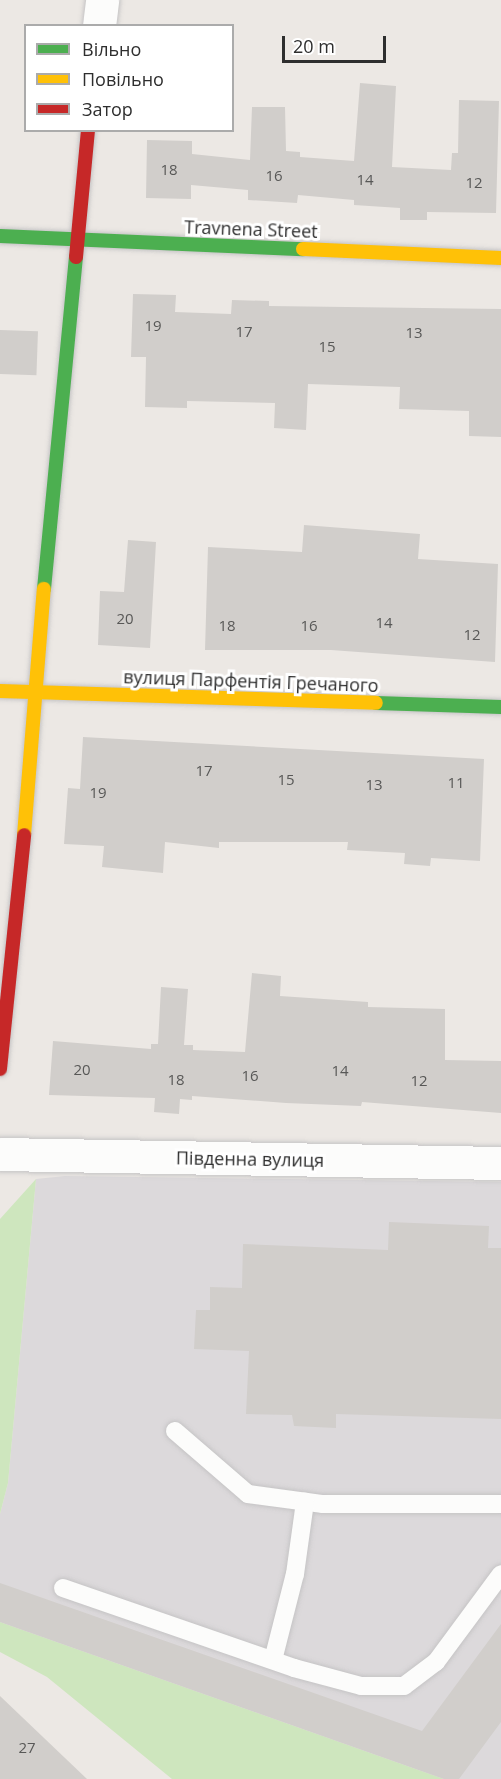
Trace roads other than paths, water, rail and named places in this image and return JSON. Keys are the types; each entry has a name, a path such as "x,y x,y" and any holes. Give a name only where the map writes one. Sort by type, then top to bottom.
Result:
{"street":[{"path":"99,24 102,0"},
{"path":"0,1069 19,913 34,693 88,132"},
{"name":"Travnena Street","path":"0,236 501,258"},
{"name":"вулиця Парфентія Гречаного","path":"0,692 501,707"},
{"name":"Південна вулиця","path":"0,1154 501,1163"}],"lane":[{"path":"175,1431 248,1494 305,1502 501,1504"},
{"path":"273,1660 295,1574 305,1502"},
{"path":"63,1588 273,1660 361,1686 404,1686 436,1662 501,1574"}]}
